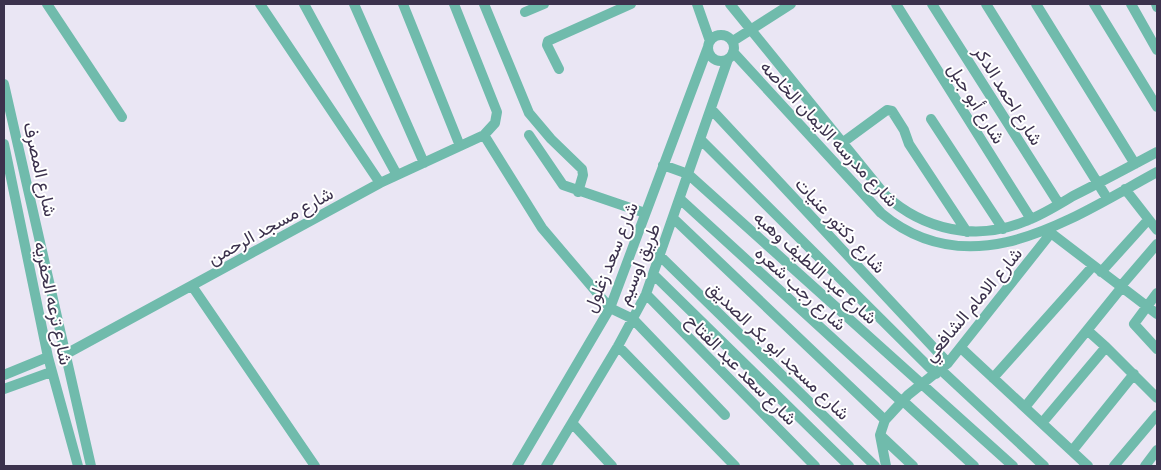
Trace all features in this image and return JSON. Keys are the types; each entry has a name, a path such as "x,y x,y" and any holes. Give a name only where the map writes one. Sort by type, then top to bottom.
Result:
{"street":[{"path":"47,4 122,117"},
{"path":"260,4 380,183"},
{"path":"304,4 397,176"},
{"path":"354,4 424,163"},
{"path":"403,4 460,146"},
{"path":"454,4 496,112 495,123 488,131 542,228 610,308 633,319 725,415"},
{"path":"484,4 529,113 551,139 582,169 583,175 578,192"},
{"path":"525,12 544,4"},
{"path":"559,69 547,45 548,41 631,4"},
{"path":"697,4 709,44 710,54 715,59 731,51 749,30 791,4"},
{"name":"شارع مدرسه الايمان الخاصه","path":"730,4 749,30 884,195 905,211 929,223 967,232 1003,229 1027,221 1157,152"},
{"name":"شارع أبو جبل","path":"896,4 1027,221 1030,237"},
{"name":"شارع احمد الدكر","path":"932,4 1058,204"},
{"path":"986,4 1107,198"},
{"path":"1036,4 1135,164"},
{"path":"1094,4 1157,107"},
{"path":"1131,4 1157,50"},
{"path":"709,44 715,36 723,35 731,51"},
{"name":"شارع سعد زغلول","path":"517,466 610,308 709,44"},
{"name":"شارع مدرسه الايمان الخاصه","path":"731,51 881,214 913,234 942,243 981,247 1049,231 1157,172"},
{"name":"طريق اوسيم","path":"546,466 618,346 646,294 731,51"},
{"name":"شارع المصرف","path":"4,84 90,466"},
{"name":"شارع دكتور عنيات","path":"711,109 942,369"},
{"path":"842,143 886,110 892,111 904,130 909,144 967,232"},
{"path":"932,119 1003,229"},
{"name":"شارع مسجد الرحمن","path":"66,354 380,183 488,131"},
{"path":"818,145 833,133"},
{"path":"529,135 559,182 578,192 645,213"},
{"path":"700,139 1044,466"},
{"name":"شارع ترعه الحفريه","path":"4,144 7,170 16,202 51,372 78,466"},
{"path":"663,165 688,174"},
{"name":"شارع عبد اللطيف وهبه","path":"688,174 1013,466"},
{"path":"1125,189 1157,230"},
{"path":"16,202 31,199"},
{"name":"شارع رجب شعره","path":"680,199 974,466"},
{"path":"673,218 885,420"},
{"path":"993,378 1097,269 1148,220"},
{"path":"1049,231 1157,314"},
{"name":"شارع الامام الشافعي","path":"886,466 880,435 885,420 902,401 942,369 961,348 1049,231"},
{"path":"1025,407 1157,244"},
{"name":"شارع مسجد ابو بكر الصديق","path":"660,256 875,466"},
{"path":"653,274 849,466"},
{"path":"192,286 315,466"},
{"path":"1157,293 1134,324 1157,349"},
{"name":"شارع سعد عبد الفتاح","path":"646,294 815,466"},
{"path":"1087,330 1157,398"},
{"path":"618,346 735,466"},
{"path":"1042,423 1106,347"},
{"path":"961,348 1088,466"},
{"path":"4,375 48,357"},
{"path":"4,389 51,372"},
{"path":"1072,450 1134,374"},
{"path":"1114,466 1157,415"},
{"path":"572,423 612,466"},
{"path":"880,435 913,466"},
{"path":"1145,466 1157,450"}]}
